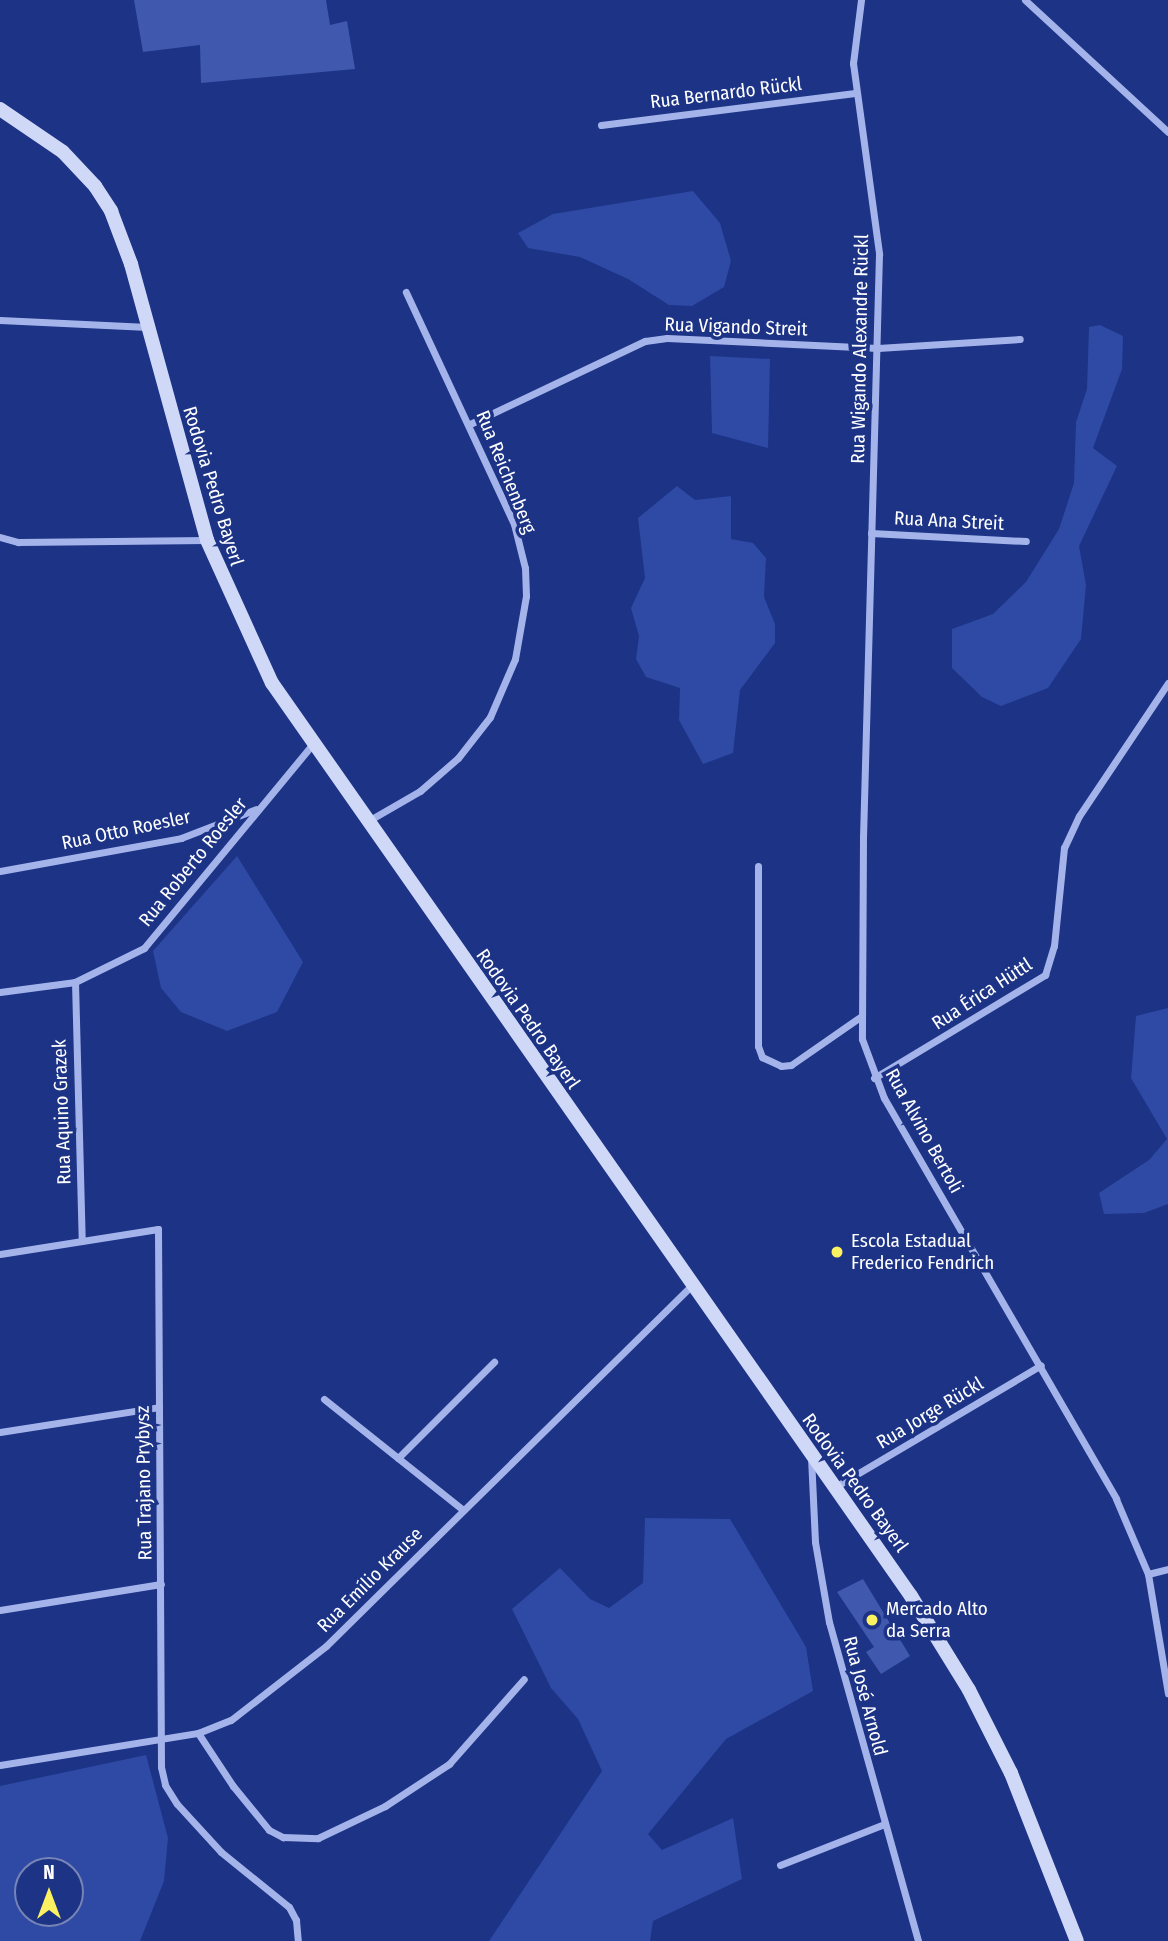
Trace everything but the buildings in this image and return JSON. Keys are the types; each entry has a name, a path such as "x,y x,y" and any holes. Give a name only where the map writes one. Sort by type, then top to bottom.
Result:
{"main road":[{"name":"Rodovia Pedro Bayerl","path":"0,109 63,152 104,198 123,242 206,540 257,658 312,745 911,1596 969,1690 1031,1817 1077,1941"}],"street":[{"name":"Rua Wigando Alexandre Rückl","path":"861,0 853,36 855,93 877,217 878,348 871,533"},
{"path":"1025,0 1168,132"},
{"name":"Rua Bernardo Rückl","path":"601,125 855,93"},
{"name":"Rua Reichenberg","path":"367,822 420,791 458,758 491,717 515,659 526,596 525,568 514,524 470,424 405,292"},
{"path":"0,320 148,327"},
{"name":"Rua Vigando Streit","path":"470,424 645,341 667,338 878,348 1020,340"},
{"name":"Rua Ana Streit","path":"871,533 1026,541"},
{"name":"Rua Alvino Bertoli","path":"871,533 860,1017 874,1078 1116,1499 1148,1574 1168,1693"},
{"path":"0,537 18,542 206,540"},
{"name":"Rua Érica Hüttl","path":"874,1078 1045,975 1054,946 1064,848 1079,816 1168,683"},
{"name":"Rua Roberto Roesler","path":"0,992 75,982 144,948 256,809 312,745"},
{"name":"Rua Otto Roesler","path":"0,872 181,838 256,809"},
{"path":"758,866 758,1046 762,1057 781,1066 791,1065 860,1017"},
{"name":"Rua Aquino Grazek","path":"75,982 82,1241"},
{"name":"Rua Trajano Prybysz","path":"82,1241 158,1229 162,1736 165,1785 177,1804 220,1852 289,1907 296,1920 298,1941"},
{"path":"0,1254 82,1241"},
{"name":"Rua Emílio Krause","path":"0,1765 162,1736 198,1733 232,1720 307,1663 691,1286"},
{"path":"398,1458 494,1362"},
{"name":"Rua Jorge Rückl","path":"835,1487 1041,1365"},
{"path":"324,1399 462,1509"},
{"path":"0,1432 159,1407"},
{"name":"Rua José Arnold","path":"810,1453 815,1542 829,1622 882,1825 918,1941"},
{"path":"1148,1574 1168,1569"},
{"path":"0,1610 161,1584"},
{"path":"198,1733 233,1786 269,1830 284,1837 318,1839 385,1806 449,1764 524,1679"},
{"path":"780,1865 882,1825"}],"shaded area":[{"path":"693,191 720,223 731,261 724,287 692,306 669,305 628,279 580,257 528,248 518,233 553,214"},
{"path":"1100,325 1123,336 1122,369 1093,448 1117,466 1079,546 1086,585 1081,639 1048,688 1001,706 982,697 952,668 952,629 993,614 1026,582 1059,529 1074,483 1076,422 1087,389 1089,327"},
{"path":"710,356 770,359 768,448 712,433"},
{"path":"677,486 695,500 731,496 731,539 753,543 766,558 764,597 775,624 775,643 740,690 733,753 703,764 679,720 680,688 646,677 636,659 639,636 631,608 645,578 638,518"},
{"path":"237,856 303,962 277,1012 227,1031 181,1012 161,988 153,951"},
{"path":"1168,1008 1168,1204 1144,1213 1104,1214 1099,1193 1149,1160 1167,1139 1131,1078 1136,1016"},
{"path":"645,1518 730,1519 806,1647 813,1691 726,1739 648,1834 662,1850 733,1818 742,1879 653,1921 650,1941 489,1941 602,1771 578,1719 551,1688 512,1609 560,1568 590,1599 609,1608 643,1583"},
{"path":"146,1755 168,1838 164,1881 140,1941 0,1941 0,1786"}],"place":[{"name":"Escola Estadual Frederico Fendrich","path":"837,1252"},
{"name":"Mercado Alto da Serra","path":"872,1620"}]}
